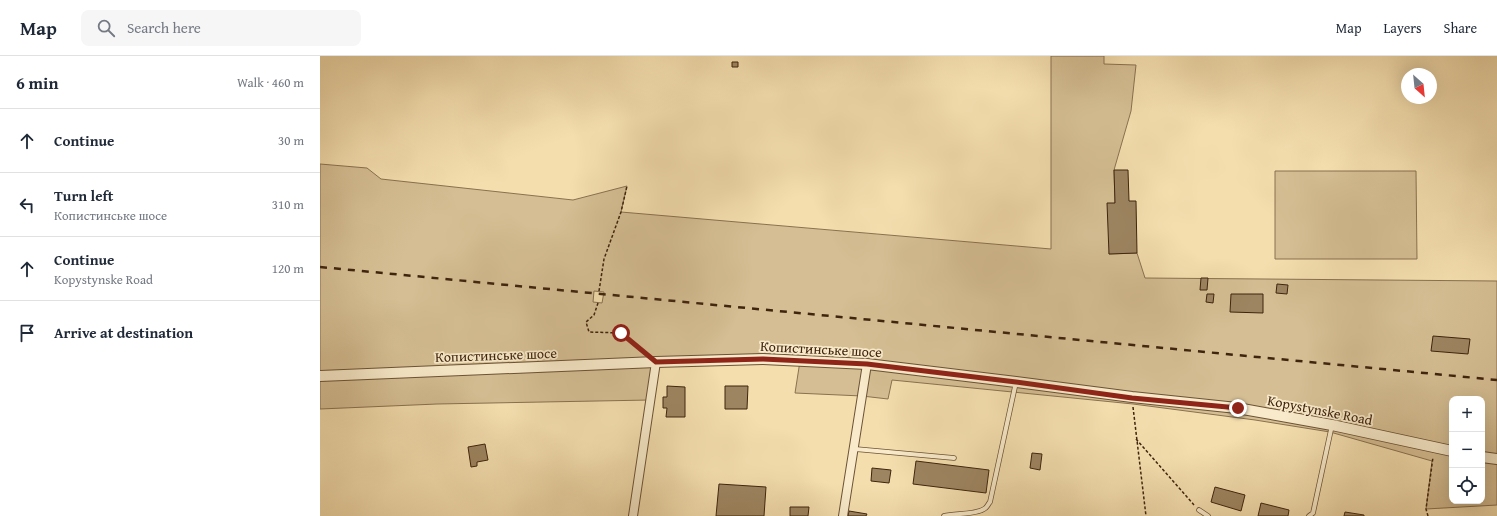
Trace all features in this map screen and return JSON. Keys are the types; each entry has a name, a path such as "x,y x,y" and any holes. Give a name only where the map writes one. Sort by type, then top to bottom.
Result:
{"street":[{"name":"Копистинське шосе","path":"320,376 763,359 867,364 1016,382"},
{"path":"633,516 656,362"},
{"path":"843,516 867,364"},
{"name":"Kopystynske Road","path":"1016,382 1132,398 1238,408 1332,425 1449,450"},
{"path":"1485,458 1497,460"}],"lane":[{"path":"944,516 953,513 978,512 985,509 990,502 1016,382"},
{"path":"1309,516 1313,513 1332,425"},
{"path":"854,449 954,458"},
{"path":"1199,510 1208,516"}],"path":[{"path":"599,291 604,259 621,212 627,186"},
{"path":"598,303 594,315 586,322 589,332 621,333 656,362"},
{"path":"1132,398 1146,516"},
{"path":"1136,439 1199,510"},
{"path":"1428,516 1426,509 1435,448"}],"shaded area":[{"path":"1051,56 1104,56 1104,64 1136,65 1131,111 1114,170 1115,203 1109,254 1137,253 1145,278 1497,281 1497,505 1426,509 1432,461 1330,432 1255,420 1133,404 892,380 888,399 862,396 795,393 800,361 656,362 650,400 437,404 320,409 320,164 367,168 381,179 573,200 627,186 621,212 1051,249","holes":["594,291 604,292 602,303 593,302"]},
{"path":"1275,171 1416,171 1417,259 1275,259"}],"building":[{"path":"732,62 738,62 738,67 732,67"},
{"path":"1114,170 1128,170 1129,201 1136,201 1137,253 1109,254 1107,203 1115,203"},
{"path":"1201,278 1208,278 1207,290 1200,290"},
{"path":"1277,284 1288,285 1287,294 1276,293"},
{"path":"1207,294 1214,294 1213,303 1206,302"},
{"path":"1231,294 1263,294 1263,313 1230,312"},
{"path":"1433,336 1470,339 1468,354 1431,351"},
{"path":"667,386 685,387 685,417 666,417 667,408 663,408 663,397 667,397"},
{"path":"725,386 748,386 747,409 725,409"},
{"path":"485,444 488,460 477,462 477,466 471,467 468,447"},
{"path":"1032,453 1042,454 1040,470 1030,468"},
{"path":"916,461 989,470 986,493 913,484"},
{"path":"872,468 891,470 889,483 871,481"},
{"path":"719,484 766,487 764,516 716,516"},
{"path":"1215,487 1245,495 1241,511 1211,502"},
{"path":"1261,503 1289,510 1288,516 1258,516"},
{"path":"790,507 809,507 808,516 790,516"},
{"path":"849,511 867,514 866,516 848,516"},
{"path":"1345,512 1364,515 1364,516 1344,516"}],"railway":[{"path":"320,267 1497,380"}],"route":[{"path":"621,333 656,362 763,359 867,364 1132,398 1238,408"}]}
